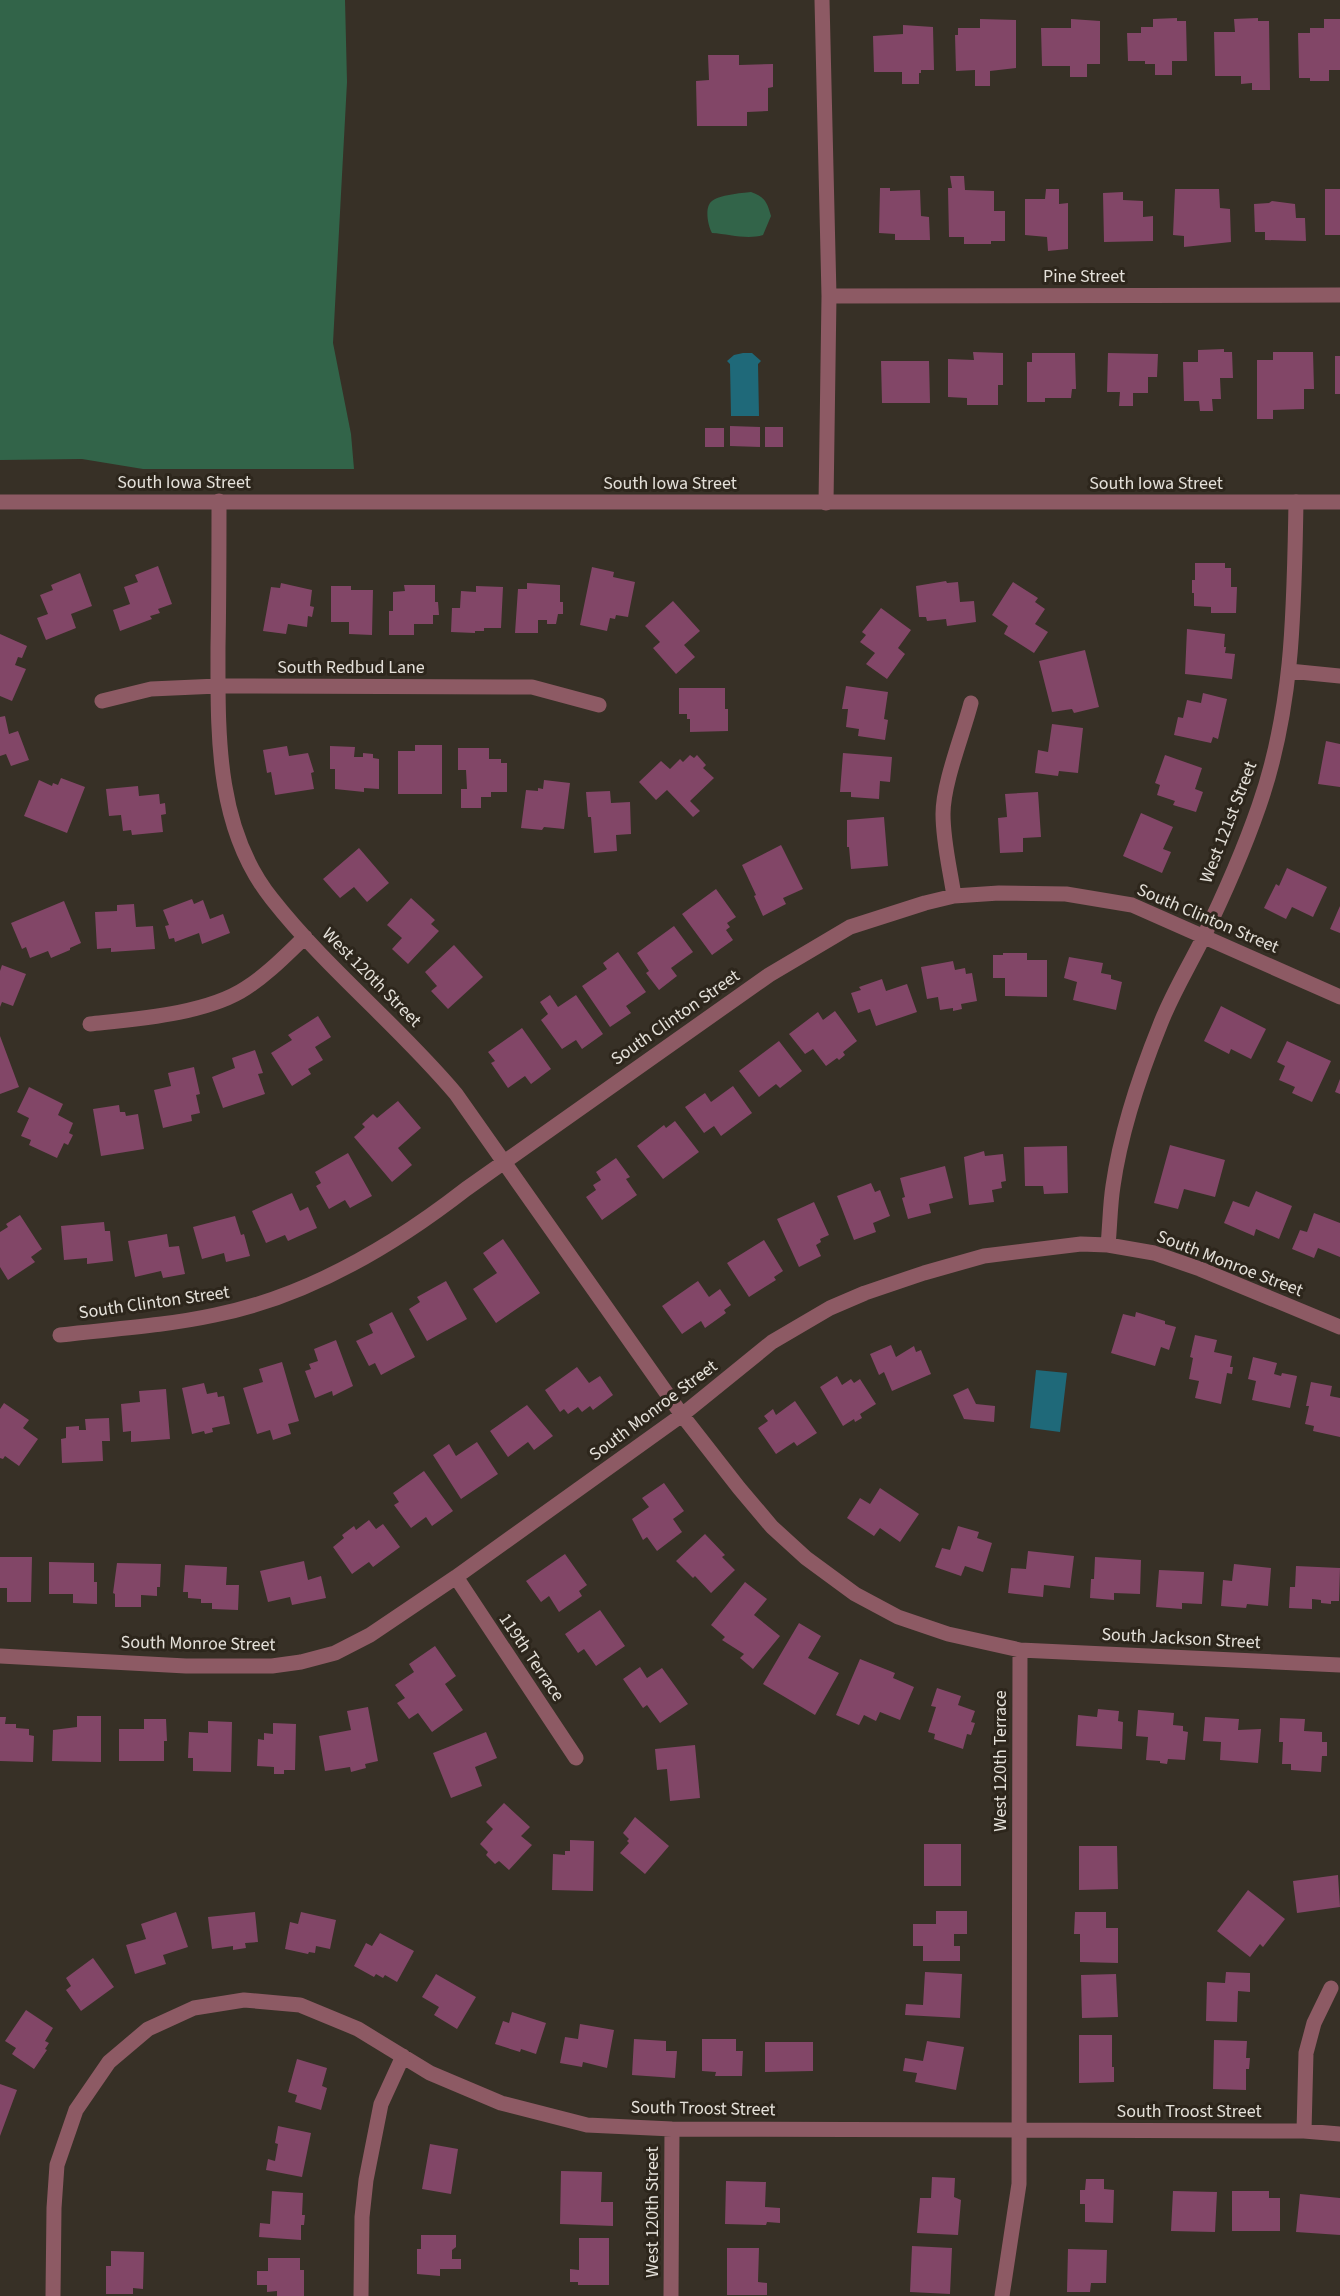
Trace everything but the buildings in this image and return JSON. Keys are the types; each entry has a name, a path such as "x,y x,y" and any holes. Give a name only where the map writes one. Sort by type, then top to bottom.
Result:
{"street":[{"path":"822,0 829,296 826,503"},
{"name":"Pine Street","path":"829,296 1340,295"},
{"name":"West 120th Street","path":"219,501 218,686 222,779 234,825 250,867 271,898 305,937 433,1067 456,1094 682,1415"},
{"name":"South Iowa Street","path":"0,502 1340,502"},
{"name":"West 121st Street","path":"1108,1245 1113,1186 1126,1120 1161,1023 1203,937 1259,806 1282,722 1294,619 1296,502"},
{"path":"1289,671 1340,676"},
{"name":"South Redbud Lane","path":"102,701 151,689 218,686 532,687 599,705"},
{"path":"954,897 943,813 945,793 971,703"},
{"name":"South Clinton Street","path":"60,1335 160,1324 215,1315 275,1297 362,1259 426,1220 504,1162 769,975 850,927 887,914 954,897 1066,894 1100,899 1132,905 1340,997"},
{"path":"90,1024 164,1015 209,1004 244,990 271,969 305,937"},
{"name":"South Monroe Street","path":"0,1656 186,1666 272,1666 301,1662 335,1653 370,1635 456,1577 682,1415 772,1342 830,1308 865,1293 951,1264 984,1256 1052,1247 1108,1245 1154,1253 1191,1266 1340,1327"},
{"path":"682,1415 772,1527 806,1558 855,1594 898,1617 948,1634 1020,1650"},
{"name":"119th Terrace","path":"456,1577 576,1758"},
{"name":"South Jackson Street","path":"1020,1650 1340,1665"},
{"name":"West 120th Terrace","path":"1002,2296 1017,2210 1019,2184 1020,1650"},
{"path":"1304,2131 1306,2053 1314,2023 1331,1988"},
{"name":"South Troost Street","path":"53,2296 57,2165 76,2110 109,2062 147,2029 194,2008 244,2000 300,2005 358,2029 430,2073 501,2103 587,2125 672,2129 1304,2131 1340,2134"},
{"path":"361,2296 362,2217 367,2170 381,2104 403,2056"},
{"name":"West 120th Street","path":"671,2296 672,2129"}],"green space":[{"path":"0,0 345,0 347,82 333,343 351,434 354,469 143,469 82,459 0,460"},
{"path":"751,192 765,201 771,216 763,235 744,237 712,233 707,212 712,201 725,196"}],"water":[{"path":"752,353 761,361 758,364 759,416 731,416 730,364 727,361 734,355"},
{"path":"1036,1370 1067,1373 1060,1432 1030,1428"}]}
